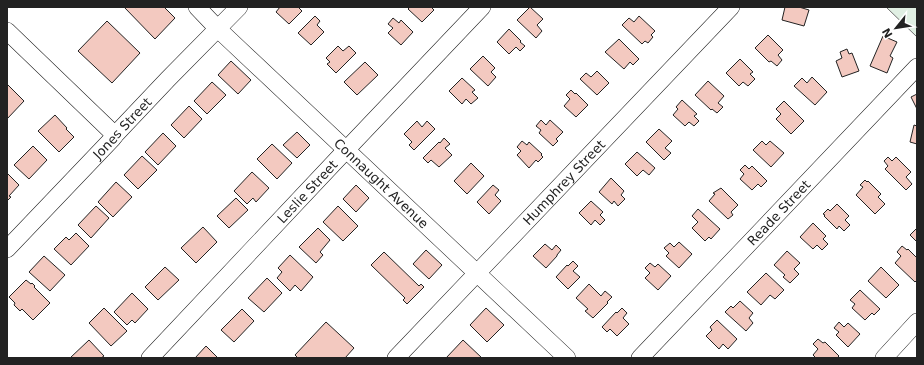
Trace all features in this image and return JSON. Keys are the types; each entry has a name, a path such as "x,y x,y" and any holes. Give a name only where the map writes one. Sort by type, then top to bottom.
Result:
{"street":[{"name":"Connaught Avenue","path":"197,7 218,29 566,358"},
{"name":"Jones Street","path":"7,249 239,7"},
{"name":"Leslie Street","path":"150,358 482,7"},
{"name":"Humphrey Street","path":"396,358 731,7"},
{"path":"7,31 115,135"},
{"name":"Reade Street","path":"640,358 917,67"},
{"path":"884,358 917,322"}],"green space":[{"path":"886,7 917,7 917,37"}],"building":[{"path":"124,7 164,7 175,18 155,39"},
{"path":"280,7 298,7 302,11 289,24 276,12"},
{"path":"410,7 431,7 434,10 422,22 408,9"},
{"path":"530,7 543,19 537,25 542,31 536,38 517,20"},
{"path":"785,7 799,7 809,10 804,26 782,20"},
{"path":"315,16 320,21 317,25 324,32 311,45 298,33"},
{"path":"639,16 655,31 651,35 653,37 648,43 645,41 642,44 622,25 629,18 634,22"},
{"path":"393,18 399,23 401,20 413,32 401,45 388,33 393,28 388,24"},
{"path":"107,21 140,53 112,83 78,51"},
{"path":"509,29 525,46 520,51 516,47 509,54 497,42"},
{"path":"768,35 783,50 778,55 782,60 777,66 771,61 769,62 755,48"},
{"path":"883,36 897,42 890,56 893,58 887,73 870,66"},
{"path":"619,39 639,59 633,65 630,62 624,69 605,52"},
{"path":"338,46 343,51 349,46 356,53 336,73 327,64 330,62 326,58"},
{"path":"847,49 849,54 852,53 859,71 842,77 836,61 842,58 840,52"},
{"path":"483,56 495,68 491,72 496,77 488,86 470,69"},
{"path":"740,59 753,72 750,74 755,79 748,86 743,82 739,86 726,73"},
{"path":"231,61 251,80 238,94 218,75"},
{"path":"365,62 378,75 357,95 344,82"},
{"path":"597,71 609,83 597,95 580,79 586,73 591,77"},
{"path":"812,77 827,92 815,105 794,86 802,78 807,83"},
{"path":"462,78 475,90 472,92 478,98 471,104 466,99 462,104 449,91"},
{"path":"708,81 724,96 718,103 723,107 717,113 712,109 711,110 695,95"},
{"path":"212,82 226,95 207,114 194,101"},
{"path":"7,84 24,101 7,119"},
{"path":"571,90 588,105 576,117 564,106 570,99 566,95"},
{"path":"917,94 917,109 911,97"},
{"path":"682,100 697,114 694,116 699,121 694,126 689,122 685,126 673,115 678,109 676,107"},
{"path":"784,101 804,121 791,134 776,119 781,114 776,109"},
{"path":"189,106 202,119 184,138 171,125"},
{"path":"55,115 74,137 59,152 38,131"},
{"path":"541,120 546,125 550,120 563,132 556,139 558,141 553,146 539,133 541,130 536,126"},
{"path":"417,121 422,127 427,121 435,129 414,150 409,145 412,142 404,134"},
{"path":"914,125 917,126 917,144 910,142"},
{"path":"659,129 672,141 665,148 671,153 664,160 646,142"},
{"path":"297,132 310,145 297,158 283,145"},
{"path":"163,133 176,146 158,165 145,152"},
{"path":"444,138 450,144 445,148 452,155 439,167 431,160 428,163 423,158"},
{"path":"522,141 527,145 529,142 542,154 541,155 543,157 538,162 536,160 529,168 517,155 521,151 517,147"},
{"path":"762,141 766,145 770,141 784,153 771,167 753,150"},
{"path":"272,144 292,163 277,179 257,159"},
{"path":"33,146 47,160 29,179 14,165"},
{"path":"637,152 655,168 649,175 643,170 637,176 625,164"},
{"path":"142,156 157,170 138,189 124,175"},
{"path":"888,157 892,161 896,157 911,172 906,177 912,184 906,190 885,169 888,166 884,161"},
{"path":"471,163 484,176 467,194 454,181"},
{"path":"745,165 749,169 752,166 767,181 761,187 758,184 752,190 740,179 744,174 740,170"},
{"path":"252,172 269,188 256,202 253,198 247,204 234,191"},
{"path":"7,173 19,185 9,196 11,197 7,201"},
{"path":"611,178 624,191 621,195 625,199 618,206 614,201 612,204 599,192"},
{"path":"865,180 867,182 868,181 881,194 878,197 885,204 875,214 856,195 863,187 860,185"},
{"path":"116,182 132,197 113,217 98,202"},
{"path":"356,185 369,198 356,212 343,199"},
{"path":"493,185 499,190 495,195 501,201 489,214 477,202"},
{"path":"721,188 738,205 731,212 733,215 728,219 709,201 715,194 713,193"},
{"path":"236,198 248,210 229,228 217,216"},
{"path":"591,201 603,212 600,215 605,220 600,225 595,220 591,225 579,213"},
{"path":"837,204 849,216 845,220 850,225 844,231 839,226 837,229 823,214 828,209 830,211"},
{"path":"96,206 109,218 91,238 78,225"},
{"path":"338,206 358,226 343,241 323,222"},
{"path":"698,209 720,229 711,239 709,237 705,241 692,228 698,222 692,216"},
{"path":"813,223 826,236 823,239 828,244 822,250 817,245 813,249 800,237"},
{"path":"203,227 217,242 196,263 181,248"},
{"path":"318,228 330,240 320,252 323,255 316,263 299,247"},
{"path":"917,228 917,242 910,235"},
{"path":"76,233 89,246 71,265 54,249 66,237 69,240"},
{"path":"679,242 692,254 679,268 666,256 669,253 664,248 670,243 674,247"},
{"path":"545,244 552,250 556,245 561,250 546,268 533,256"},
{"path":"902,246 907,250 908,249 917,258 917,280 915,282 895,263 901,256 897,252"},
{"path":"426,250 442,265 429,279 413,264"},
{"path":"787,251 800,263 794,269 799,274 790,283 783,277 785,275 774,265"},
{"path":"384,252 419,286 421,284 424,287 407,304 403,300 405,298 371,265"},
{"path":"290,255 313,277 301,291 295,285 290,291 277,278 282,272 278,268"},
{"path":"44,256 65,275 50,291 29,272"},
{"path":"573,261 578,266 573,271 580,277 568,289 556,277"},
{"path":"650,263 655,267 658,264 671,276 658,290 645,278 650,273 645,268"},
{"path":"165,267 179,280 158,300 145,287"},
{"path":"881,267 899,285 886,298 868,281"},
{"path":"766,273 784,290 775,299 770,295 761,305 747,292"},
{"path":"267,278 282,293 264,312 248,298"},
{"path":"26,280 31,284 32,283 50,303 33,320 22,309 20,311 9,297"},
{"path":"589,284 601,296 605,291 612,297 593,318 585,311 588,309 576,298"},
{"path":"860,290 880,309 874,315 872,313 865,320 852,308 855,304 850,300"},
{"path":"132,293 148,309 135,323 132,320 127,325 114,312"},
{"path":"740,301 753,313 749,318 753,323 746,331 725,312 731,306 733,308"},
{"path":"104,308 127,331 111,346 89,323"},
{"path":"486,308 504,325 487,342 470,325"},
{"path":"622,308 627,313 623,318 629,324 617,336 610,329 607,332 602,327 616,312 617,313"},
{"path":"242,309 254,321 234,342 221,330"},
{"path":"717,320 737,339 728,349 723,344 719,349 706,336 712,330 710,327"},
{"path":"326,322 354,348 345,358 298,358 295,355"},
{"path":"839,322 844,327 848,323 860,334 848,347 836,335 839,332 834,328"},
{"path":"818,339 823,343 825,342 839,356 837,358 816,358 813,355 818,349 813,344"},
{"path":"89,340 104,356 101,358 70,358"},
{"path":"463,340 482,358 446,358"},
{"path":"206,346 218,358 195,358"}]}
